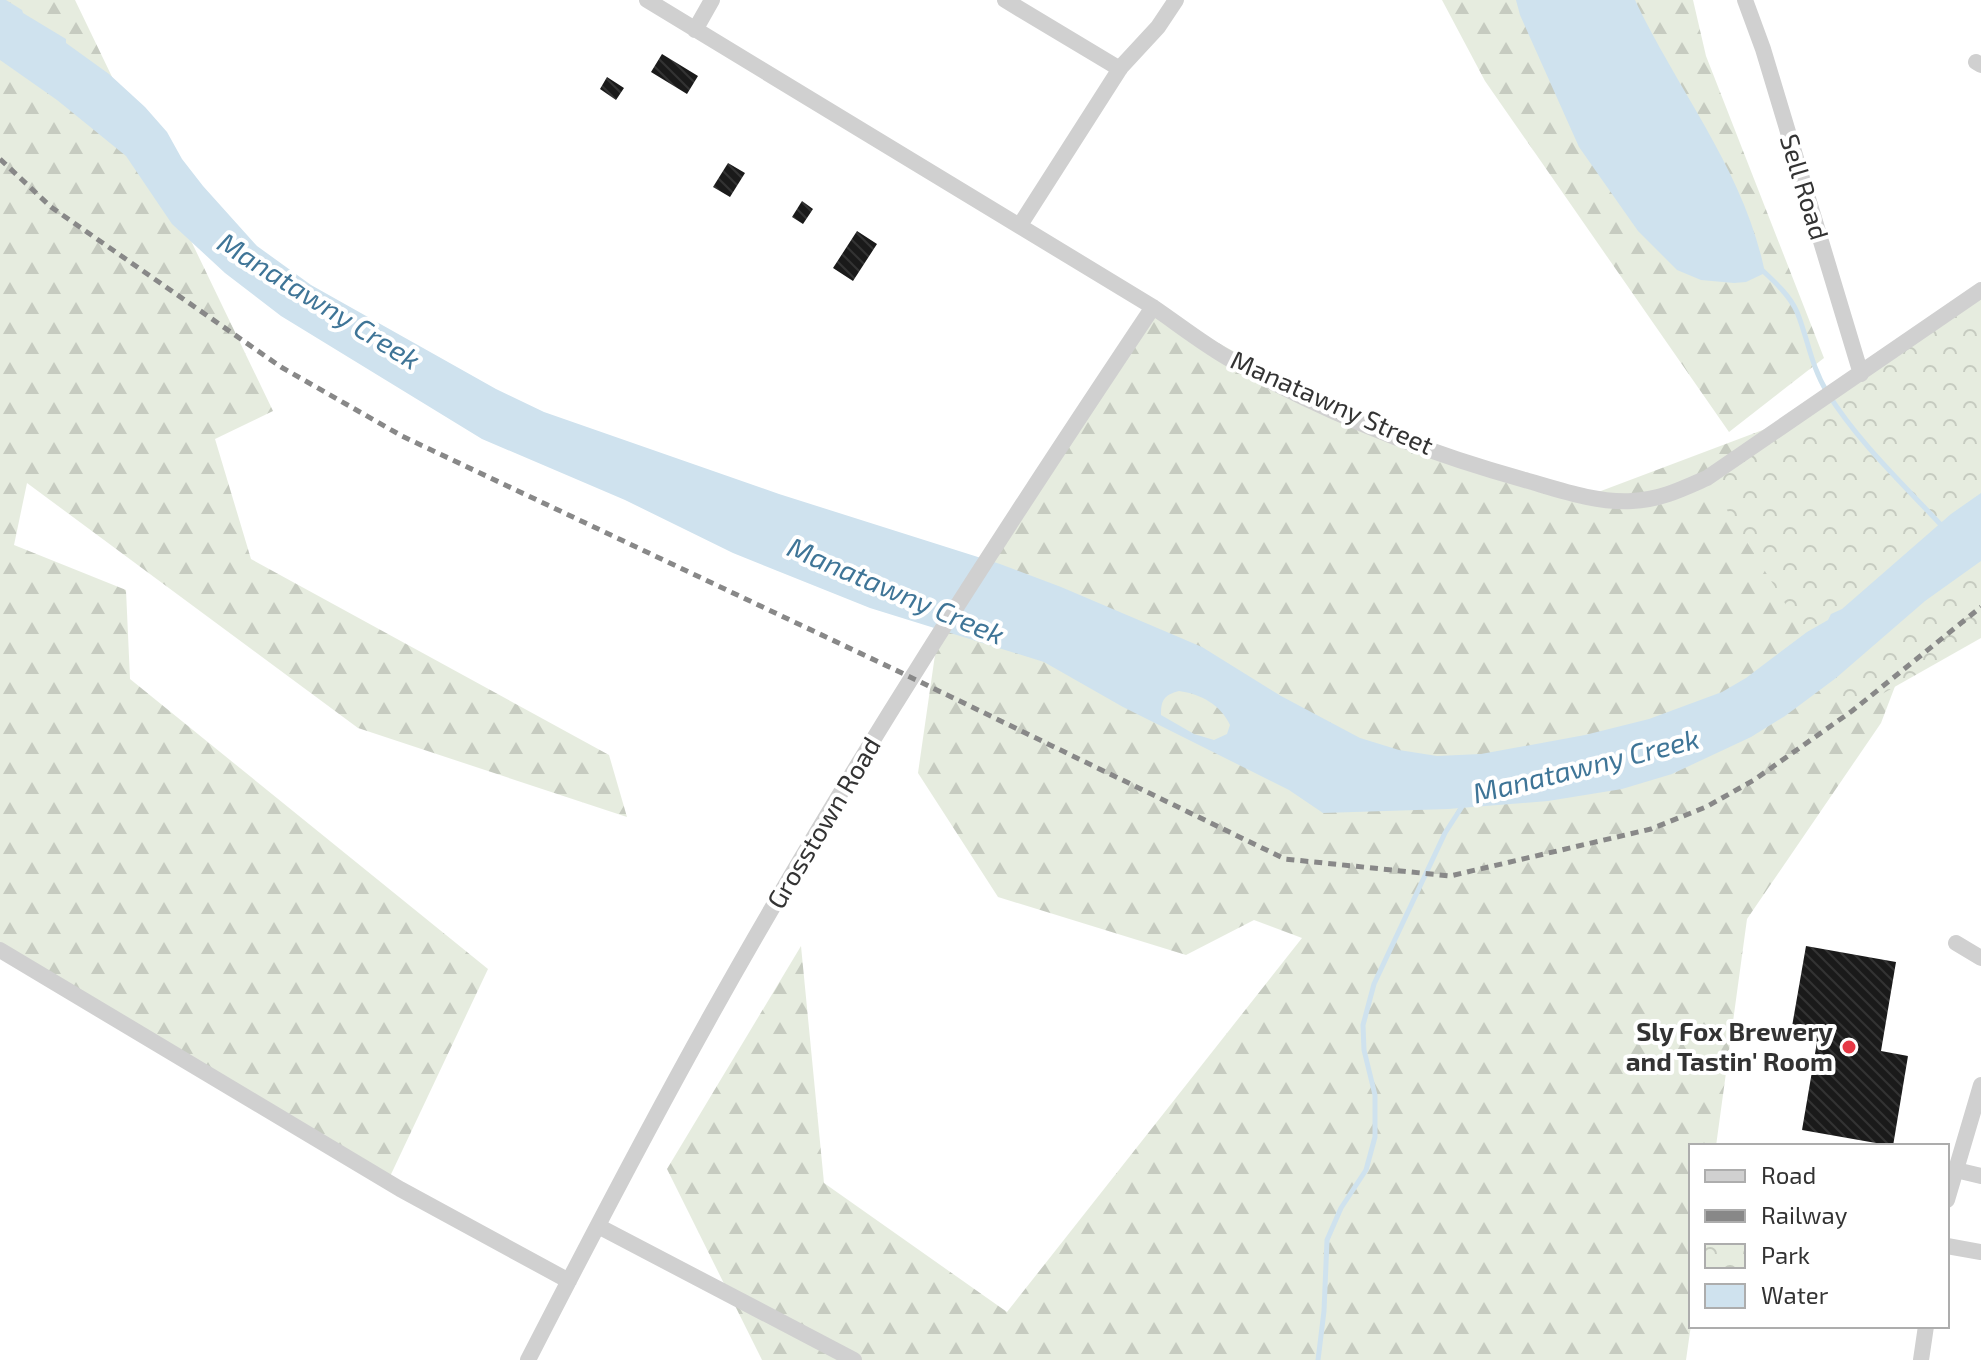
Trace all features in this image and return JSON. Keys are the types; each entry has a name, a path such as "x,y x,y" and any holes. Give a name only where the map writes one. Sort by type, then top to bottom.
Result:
{"street":[{"name":"Manatawny Street","path":"647,0 1020,225 1227,357 1289,390 1373,428 1485,469 1585,497 1631,502 1669,496 1707,478 1981,290"},
{"path":"695,30 712,0"},
{"path":"1005,0 1120,69"},
{"path":"1020,225 1120,69 1158,27 1176,0"},
{"name":"Sell Road","path":"1745,0 1763,49 1861,374"},
{"name":"Grosstown Road","path":"528,1360 709,1018 826,817 999,540 1153,307"},
{"path":"1956,943 1981,958"},
{"path":"0,950 400,1189 569,1281"},
{"path":"1949,1190 1981,1085"},
{"path":"1956,1170 1981,1176"},
{"path":"598,1226 854,1360"},
{"path":"1949,1246 1981,1252"},
{"path":"1921,1360 1926,1328"}],"green space":[{"path":"0,0 75,0 273,411 215,439 251,559 609,755 627,817 358,728 27,483 14,545 126,590 130,679 488,969 385,1187 0,956"},
{"path":"1442,0 1693,0 1706,56 1824,358 1729,432 1485,81"},
{"path":"1981,294 1981,638 1852,711 1707,478"},
{"path":"1153,307 1373,428 1585,497 1800,416 1952,537 1881,723 1747,919 1716,1144 1689,1144 1691,1328 1686,1360 762,1360 667,1169 801,946 824,1183 1007,1312 1302,938 1254,920 1186,955 998,897 918,773 937,641"}],"water":[{"name":"Manatawny Creek","path":"0,0 6,0 66,39 66,43 109,74 145,107 167,132 182,159 203,186 257,246 311,285 496,389 544,412 1061,587 1202,647 1281,696 1360,738 1399,750 1437,756 1481,754 1585,735 1649,719 1722,692 1828,620 1831,614 1842,609 1951,514 1981,493 1981,561 1925,601 1836,678 1785,716 1751,737 1672,774 1622,789 1548,801 1448,809 1323,813 1289,790 1123,707 1044,662 870,608 733,553 625,500 482,439 281,316 225,273 172,224 126,156 57,100 0,60","holes":["1179,691 1202,698 1221,712 1230,725 1227,734 1214,740 1194,734 1161,715 1167,696"]},
{"path":"1516,0 1635,0 1726,166 1755,236 1765,273 1746,282 1701,280 1677,270 1638,231 1579,147"}],"building":[{"path":"662,54 698,76 687,94 651,72"},
{"path":"607,77 624,88 616,100 600,89"},
{"path":"728,163 745,173 730,197 713,187"},
{"path":"802,201 813,209 803,224 792,217"},
{"path":"857,231 877,244 853,281 833,268"},
{"name":"Sly Fox Brewery and Tastin' Room","path":"1806,946 1896,962 1881,1051 1908,1056 1893,1144 1802,1130 1817,1042 1790,1038"}],"waterway":[{"path":"1762,270 1794,306 1817,372 1839,410 1881,462 1942,526"},
{"name":"Manatawny Creek","path":"1318,1360 1327,1240 1341,1208 1366,1170 1375,1137 1375,1095 1364,1050 1363,1025 1374,984 1445,833 1465,802"}],"railway":[{"path":"0,159 51,207 281,367 402,436 1285,859 1450,876 1651,829 1706,807 1754,780 1852,711 1981,607"}],"place":[{"name":"Sly Fox Brewery and Tastin' Room","path":"1849,1047"}]}
